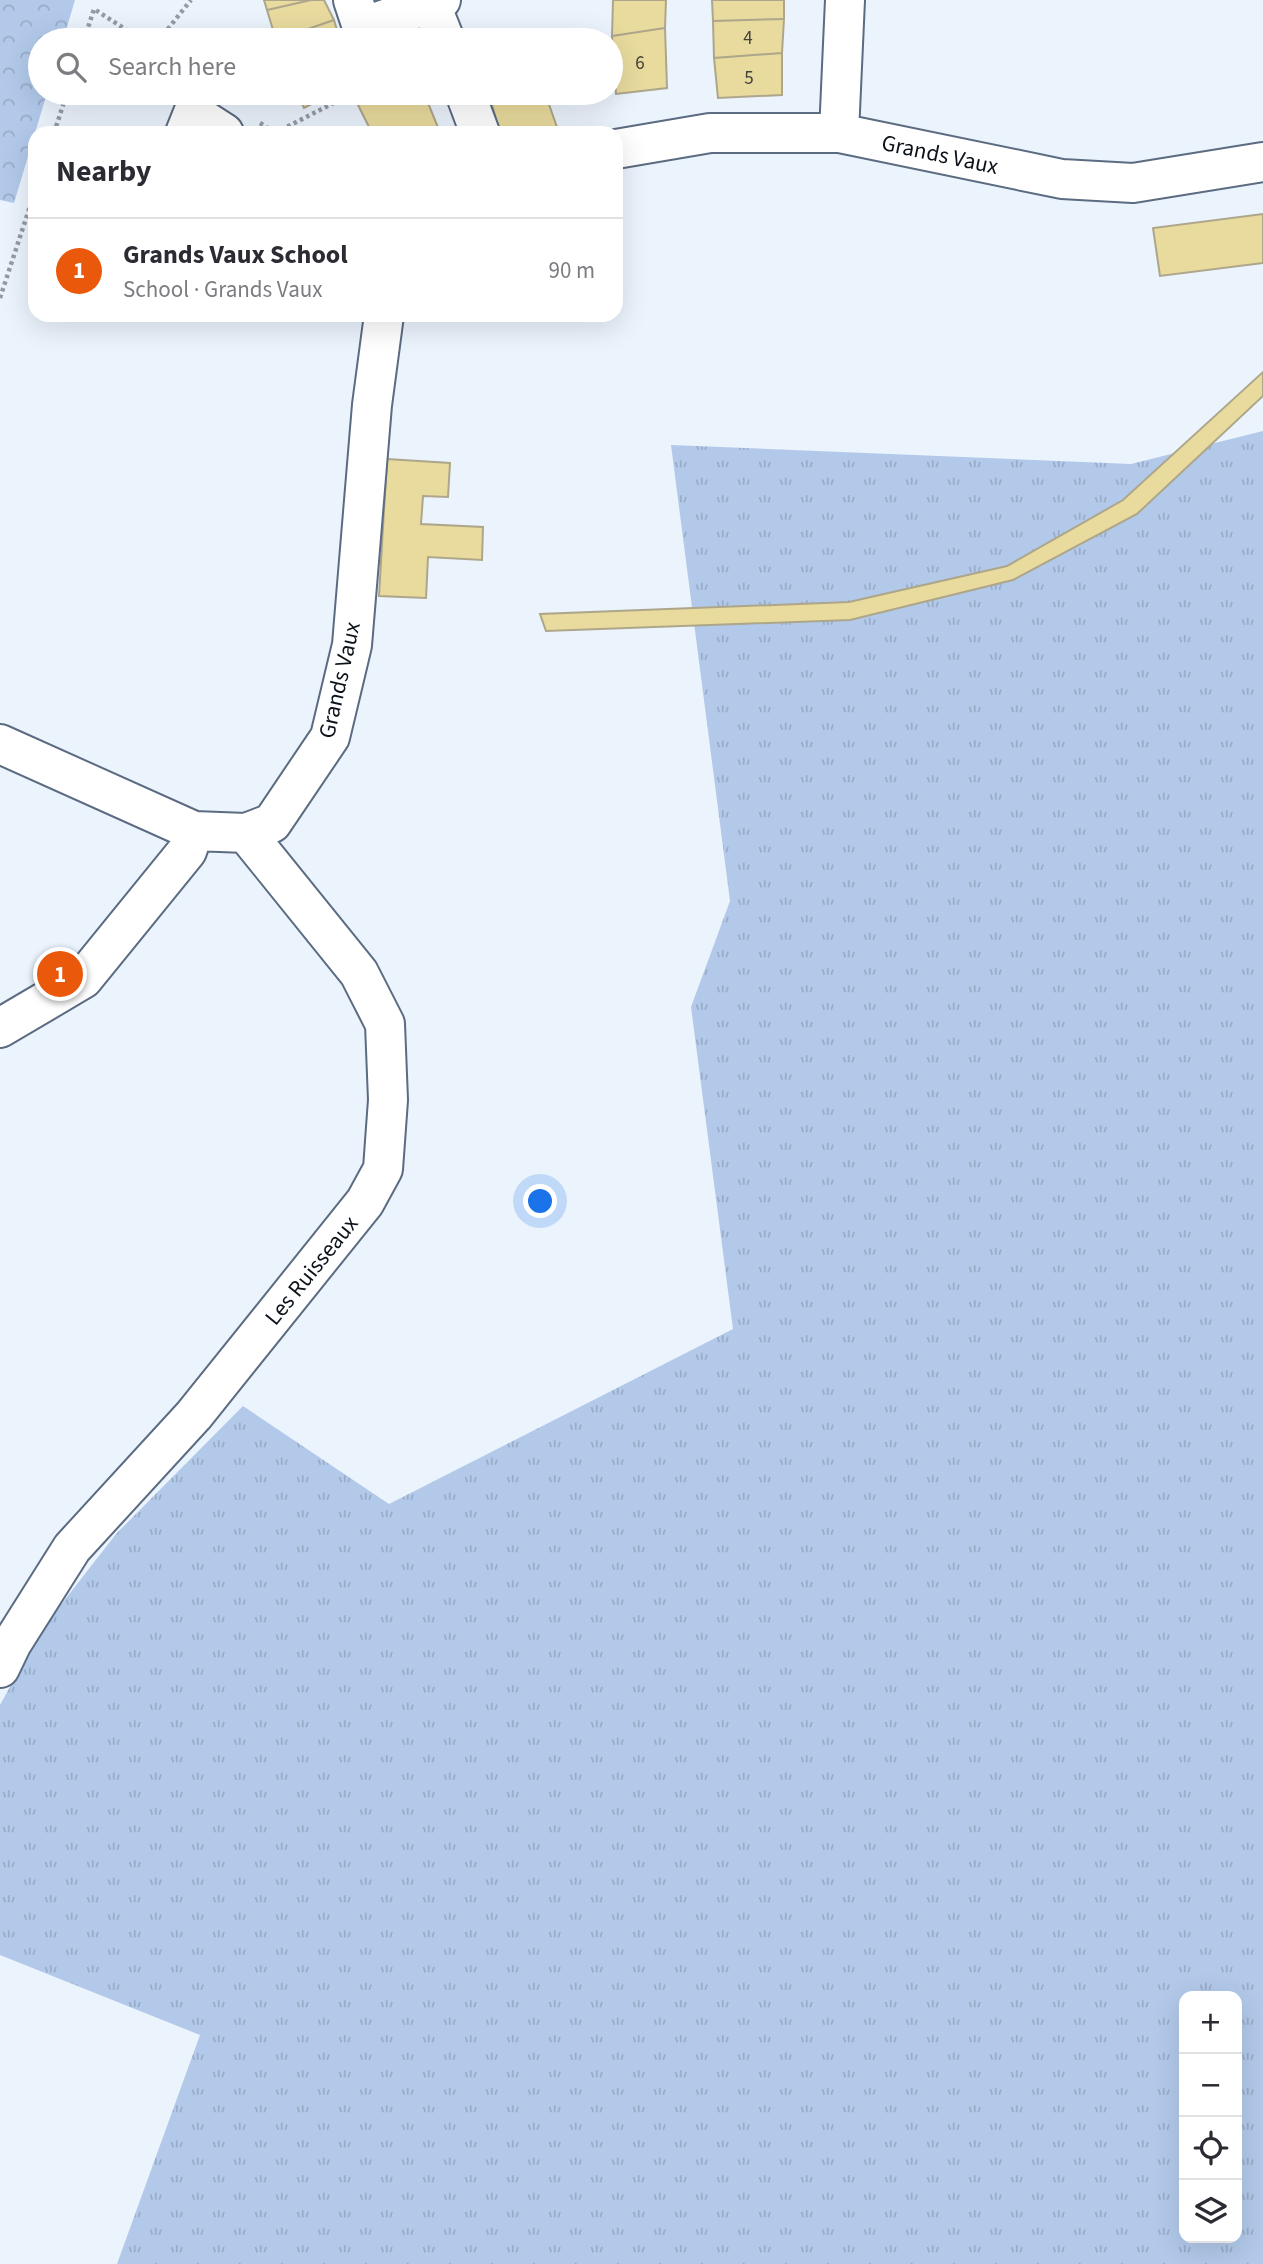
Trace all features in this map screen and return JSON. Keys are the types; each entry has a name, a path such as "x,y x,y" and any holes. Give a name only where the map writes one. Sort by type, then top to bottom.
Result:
{"street":[{"path":"353,0 362,27 433,1 441,28"},
{"path":"839,133 845,0"},
{"path":"470,105 477,126"},
{"path":"188,126 193,113 213,126"},
{"name":"Grands Vaux","path":"623,148 710,133 839,133 1062,179 1133,183 1263,162"},
{"name":"Grands Vaux","path":"246,833 272,823 330,737 352,645 372,405 383,322"},
{"path":"0,744 194,831 246,833"},
{"path":"0,1028 83,979 187,851 194,831"},
{"name":"Les Ruisseaux","path":"0,1668 12,1643 72,1548 194,1415 365,1202 383,1169 388,1100 385,1024 359,973 246,833"}],"path":[{"path":"169,28 191,0"},
{"path":"88,28 94,9 123,28"},
{"path":"56,126 63,105"},
{"path":"289,126 330,105"},
{"path":"0,299 28,213"}],"green space":[{"path":"0,0 75,0 67,28 28,28 28,105 43,105 37,126 28,126 28,156 14,203 0,200"},
{"path":"1263,431 1263,2264 117,2264 200,2035 0,1955 0,1705 42,1629 116,1534 243,1406 389,1504 733,1329 691,1007 730,901 671,445 1131,464"}],"building":[{"path":"264,0 311,0 267,10"},
{"path":"311,0 324,0 334,20 311,28 272,28 267,10"},
{"path":"613,0 666,0 665,28 623,34 623,28 612,28"},
{"path":"712,0 784,0 784,19 713,21"},
{"path":"784,19 782,53 714,58 713,21"},
{"path":"334,20 336,28 311,28"},
{"path":"665,28 667,88 623,93 623,34"},
{"path":"782,53 782,95 718,98 714,58"},
{"path":"358,105 429,105 437,126 368,126"},
{"path":"492,105 549,105 557,126 498,126"},
{"path":"1263,214 1263,263 1160,276 1153,228"},
{"path":"1263,372 1263,396 1137,514 1013,580 850,620 546,631 540,614 849,602 1007,566 1123,500"},
{"path":"387,459 450,463 448,497 423,496 421,524 483,527 482,560 428,557 426,598 379,596"}],"place":[{"name":"Grands Vaux School","path":"60,974"}]}
